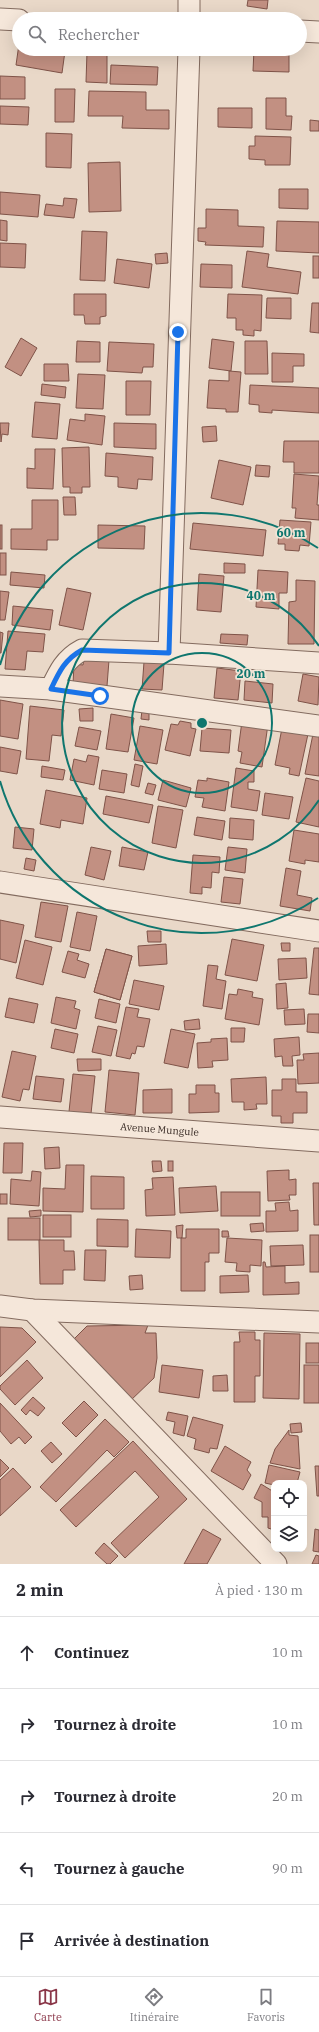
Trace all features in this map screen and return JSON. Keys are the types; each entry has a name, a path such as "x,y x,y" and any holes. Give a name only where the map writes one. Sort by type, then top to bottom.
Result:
{"street":[{"path":"189,0 189,12"},
{"path":"0,19 12,20"},
{"path":"307,31 319,32"},
{"path":"169,653 189,56"},
{"path":"51,689 63,664 82,650 169,653 319,663"},
{"path":"0,686 51,689 319,726"},
{"path":"0,882 319,931"},
{"name":"Avenue Mungule","path":"0,1117 319,1140"},
{"path":"0,1306 32,1310 319,1322"},
{"path":"32,1310 276,1564"}],"building":[{"path":"248,0 268,0 267,9 247,6"},
{"path":"17,56 64,56 62,73 16,65"},
{"path":"87,56 107,56 107,83 86,82"},
{"path":"254,56 289,56 289,72 253,71"},
{"path":"111,65 158,67 157,85 110,84"},
{"path":"0,76 25,77 25,99 0,99"},
{"path":"55,89 75,89 74,122 55,122"},
{"path":"89,91 146,92 146,110 169,110 169,129 122,128 123,116 88,116"},
{"path":"266,98 286,98 286,116 292,116 291,130 266,129"},
{"path":"0,106 29,107 28,125 0,124"},
{"path":"218,108 252,108 252,128 218,127"},
{"path":"310,120 319,121 319,131 310,131"},
{"path":"46,133 72,134 71,168 46,167"},
{"path":"255,136 291,137 290,165 265,165 265,160 249,159 249,146 255,146"},
{"path":"120,162 121,211 89,212 88,163"},
{"path":"279,189 308,189 308,209 279,208"},
{"path":"0,192 40,195 38,217 0,214"},
{"path":"64,198 77,199 74,218 44,215 46,204 63,206"},
{"path":"206,209 238,210 238,226 264,227 263,247 205,245 206,242 198,241 198,228 206,228"},
{"path":"0,220 7,221 7,241 0,240"},
{"path":"277,221 319,222 319,253 276,251"},
{"path":"82,231 107,232 105,281 80,280"},
{"path":"0,243 26,244 25,268 0,267"},
{"path":"247,251 269,254 267,267 301,272 298,294 242,287"},
{"path":"167,253 168,263 156,264 155,254"},
{"path":"313,256 319,256 319,278 313,278"},
{"path":"117,259 152,264 149,288 114,283"},
{"path":"201,264 232,265 232,288 200,287"},
{"path":"74,294 106,294 106,316 100,317 100,324 85,324 84,315 74,315"},
{"path":"228,294 262,295 261,331 254,330 254,336 243,335 243,330 236,330 236,318 227,318"},
{"path":"267,298 291,298 291,319 266,318"},
{"path":"312,303 319,303 319,333 310,332"},
{"path":"21,338 37,348 21,376 5,367"},
{"path":"212,339 234,342 231,371 209,368"},
{"path":"77,341 100,342 100,362 76,362"},
{"path":"245,341 267,341 268,374 245,374"},
{"path":"109,342 154,344 153,367 143,367 142,373 107,371"},
{"path":"272,353 304,354 304,366 293,366 293,382 272,382"},
{"path":"44,364 68,364 69,381 44,381"},
{"path":"229,371 241,372 238,412 226,412 226,409 207,408 209,380 229,381"},
{"path":"78,374 105,375 103,409 76,408"},
{"path":"126,381 151,381 150,415 126,415"},
{"path":"42,384 66,387 65,398 41,395"},
{"path":"250,385 319,388 319,413 272,410 272,413 259,412 259,405 249,404"},
{"path":"35,402 60,404 57,439 32,437"},
{"path":"85,414 105,416 102,445 67,440 70,419 85,421"},
{"path":"0,423 9,423 8,435 2,434 1,442"},
{"path":"114,423 156,424 156,449 114,447"},
{"path":"216,426 217,441 203,442 202,427"},
{"path":"284,441 319,441 319,473 294,473 294,462 283,462"},
{"path":"89,447 90,487 82,487 82,493 70,493 70,487 63,487 62,448"},
{"path":"35,449 55,449 53,489 27,488 27,468 35,469"},
{"path":"106,453 153,457 152,480 138,479 137,489 118,487 118,477 105,476"},
{"path":"219,460 251,467 243,505 211,498"},
{"path":"256,465 270,466 269,477 255,476"},
{"path":"294,474 319,476 317,505 319,505 319,520 295,518 296,508 292,508"},
{"path":"63,497 75,497 76,515 64,515"},
{"path":"32,500 58,500 58,540 47,540 47,550 11,549 11,529 32,529"},
{"path":"280,520 311,522 309,546 300,545 299,551 285,550 285,544 278,544"},
{"path":"193,523 266,530 263,556 190,549"},
{"path":"0,525 2,525 2,549 0,549"},
{"path":"98,525 145,526 144,549 98,548"},
{"path":"0,553 6,553 6,575 0,575"},
{"path":"224,563 245,564 245,573 224,573"},
{"path":"258,570 288,572 287,593 279,593 279,609 256,607"},
{"path":"11,572 45,575 44,588 10,585"},
{"path":"199,574 224,576 221,612 197,610"},
{"path":"296,580 315,581 314,644 288,644 289,602 296,601"},
{"path":"67,588 91,593 83,630 59,625"},
{"path":"0,591 9,592 5,620 0,620"},
{"path":"13,606 53,610 50,630 12,625"},
{"path":"8,631 45,634 43,652 27,651 25,670 5,669"},
{"path":"0,632 3,633 1,653 0,653"},
{"path":"221,634 248,635 247,645 220,643"},
{"path":"84,659 109,660 107,686 73,684 74,664 83,665"},
{"path":"144,662 164,664 162,690 142,689"},
{"path":"217,668 241,671 238,700 214,698"},
{"path":"303,674 319,677 318,705 298,701"},
{"path":"245,681 273,684 272,703 244,700"},
{"path":"0,700 23,704 18,739 0,736"},
{"path":"30,706 64,710 61,736 52,735 49,761 26,759"},
{"path":"93,708 93,721 80,721 79,709"},
{"path":"142,710 149,710 149,720 141,719"},
{"path":"111,714 134,718 128,752 106,749"},
{"path":"180,721 191,723 191,728 196,729 190,756 165,750 171,724 178,725"},
{"path":"242,721 268,724 262,767 240,763 242,752 238,751"},
{"path":"140,726 163,730 157,764 134,760"},
{"path":"79,727 101,731 97,750 75,746"},
{"path":"202,728 231,730 229,753 200,751"},
{"path":"282,728 308,734 299,776 289,774 290,768 275,765"},
{"path":"313,734 319,735 319,776 305,774"},
{"path":"0,747 21,751 17,774 0,771"},
{"path":"88,755 99,757 94,785 70,780 74,759 86,762"},
{"path":"135,764 143,766 139,787 131,785"},
{"path":"42,766 65,770 63,780 41,777"},
{"path":"236,768 254,771 254,782 248,782 248,789 260,791 257,811 231,807"},
{"path":"102,770 127,774 124,793 99,789"},
{"path":"207,778 229,782 225,811 202,807 204,798 195,797 198,780 207,781"},
{"path":"306,778 319,781 319,827 296,822"},
{"path":"163,780 191,788 186,807 158,800"},
{"path":"148,783 156,785 153,795 145,793"},
{"path":"46,790 87,798 83,824 61,820 60,828 40,824"},
{"path":"265,793 293,797 289,819 262,815"},
{"path":"106,796 153,805 149,823 103,814"},
{"path":"158,806 183,810 176,848 152,843"},
{"path":"197,817 225,821 222,840 194,835"},
{"path":"230,818 254,820 253,840 229,838"},
{"path":"15,827 34,829 32,850 13,848"},
{"path":"294,830 319,834 319,862 305,860 305,864 289,861"},
{"path":"91,847 111,851 104,880 85,875"},
{"path":"122,847 148,852 144,870 119,866"},
{"path":"228,847 247,849 245,873 225,870"},
{"path":"193,855 220,857 219,873 212,872 211,888 202,887 202,894 190,893"},
{"path":"26,858 36,860 34,871 24,869"},
{"path":"286,868 301,871 297,895 312,898 310,911 280,906"},
{"path":"224,877 243,879 240,904 221,902"},
{"path":"41,902 68,906 61,942 35,937"},
{"path":"77,912 97,916 90,951 70,947"},
{"path":"0,920 24,925 16,963 0,959"},
{"path":"147,931 161,931 161,942 148,942"},
{"path":"232,939 264,945 257,981 225,975"},
{"path":"25,940 52,947 43,985 16,978"},
{"path":"281,943 290,943 290,951 282,951"},
{"path":"166,944 167,964 139,966 138,946"},
{"path":"314,948 319,948 319,995 309,994"},
{"path":"106,949 132,956 120,1000 94,992"},
{"path":"106,949 132,956 120,1000 94,992"},
{"path":"68,951 79,954 77,960 89,964 85,978 62,972"},
{"path":"306,958 307,978 279,980 278,959"},
{"path":"208,965 218,966 216,979 226,981 222,1009 203,1006"},
{"path":"134,980 164,986 159,1010 129,1004"},
{"path":"286,983 288,1008 277,1009 276,984"},
{"path":"238,989 253,992 252,997 263,999 259,1025 225,1019 229,994 237,995"},
{"path":"56,997 76,1001 74,1008 80,1010 76,1029 51,1023"},
{"path":"9,998 38,1004 34,1023 5,1017"},
{"path":"99,999 120,1004 116,1023 95,1018"},
{"path":"126,1007 139,1009 137,1017 150,1019 144,1047 137,1046 135,1054 132,1053 130,1059 116,1056"},
{"path":"304,1009 305,1024 285,1025 284,1010"},
{"path":"308,1014 319,1014 319,1033 307,1032"},
{"path":"199,1019 200,1029 185,1030 184,1021"},
{"path":"98,1026 117,1030 111,1056 92,1052"},
{"path":"231,1028 245,1028 244,1042 231,1042"},
{"path":"55,1029 78,1034 74,1053 51,1048"},
{"path":"171,1029 195,1034 188,1068 164,1063"},
{"path":"299,1037 300,1055 292,1056 293,1066 283,1066 282,1056 275,1057 274,1039"},
{"path":"227,1038 228,1060 212,1061 213,1067 198,1068 197,1043 211,1042 211,1039"},
{"path":"12,1051 36,1056 29,1090 23,1089 20,1101 2,1097"},
{"path":"319,1053 319,1083 298,1084 297,1060 304,1060 303,1054"},
{"path":"77,1059 101,1059 101,1070 78,1071"},
{"path":"109,1070 139,1073 135,1115 105,1112"},
{"path":"73,1074 95,1076 90,1123 68,1121"},
{"path":"36,1076 64,1079 61,1102 33,1099"},
{"path":"266,1077 267,1104 256,1104 257,1109 244,1110 244,1102 232,1102 231,1079"},
{"path":"282,1079 296,1079 296,1092 307,1092 307,1113 293,1113 293,1123 281,1123 281,1116 272,1116 272,1090 282,1090"},
{"path":"196,1085 215,1085 215,1093 219,1093 219,1112 189,1113 189,1094 196,1094"},
{"path":"172,1089 172,1113 143,1113 143,1090"},
{"path":"4,1143 23,1143 22,1173 3,1173"},
{"path":"59,1147 60,1168 45,1169 44,1148"},
{"path":"152,1161 161,1161 162,1171 153,1172"},
{"path":"168,1161 173,1161 173,1171 168,1171"},
{"path":"66,1165 84,1165 83,1212 43,1211 43,1188 65,1189"},
{"path":"289,1170 289,1180 296,1179 296,1195 289,1195 290,1200 268,1201 267,1171"},
{"path":"32,1171 41,1172 39,1206 10,1204 11,1179 31,1181"},
{"path":"91,1176 124,1177 124,1209 91,1209"},
{"path":"173,1177 175,1215 146,1216 145,1190 153,1189 152,1178"},
{"path":"313,1183 319,1183 319,1225 314,1225"},
{"path":"216,1186 218,1211 180,1213 179,1188"},
{"path":"221,1192 260,1192 260,1216 221,1216"},
{"path":"0,1194 7,1194 7,1204 0,1204"},
{"path":"289,1202 290,1211 298,1210 298,1231 266,1232 266,1211 276,1211 275,1203"},
{"path":"41,1210 41,1216 30,1217 29,1211"},
{"path":"43,1215 71,1215 71,1237 43,1237"},
{"path":"8,1218 40,1218 40,1240 8,1240"},
{"path":"97,1219 128,1220 128,1247 97,1246"},
{"path":"263,1223 264,1231 251,1232 250,1224"},
{"path":"183,1225 182,1238 177,1238 176,1226"},
{"path":"136,1229 171,1231 170,1258 135,1257"},
{"path":"186,1229 219,1229 219,1253 209,1253 209,1262 205,1262 205,1291 181,1291 181,1238 186,1238"},
{"path":"222,1231 228,1231 229,1237 222,1237"},
{"path":"310,1235 319,1235 319,1272 310,1272"},
{"path":"227,1238 262,1240 261,1266 250,1265 250,1272 236,1271 237,1263 225,1262"},
{"path":"39,1240 64,1240 64,1251 74,1251 75,1270 63,1270 63,1284 40,1284"},
{"path":"303,1245 304,1265 271,1266 270,1246"},
{"path":"85,1250 106,1250 105,1281 84,1280"},
{"path":"263,1262 265,1262 266,1267 285,1266 285,1283 299,1282 299,1294 263,1295"},
{"path":"142,1275 143,1289 130,1290 129,1276"},
{"path":"248,1275 249,1292 220,1293 220,1276"},
{"path":"148,1325 145,1333 156,1333 157,1358 154,1378 129,1402 70,1343 87,1326"},
{"path":"0,1327 22,1328 36,1342 0,1377"},
{"path":"239,1332 255,1332 255,1340 260,1340 260,1376 255,1376 255,1402 234,1402 234,1342 240,1342"},
{"path":"264,1333 300,1334 299,1399 263,1398"},
{"path":"306,1343 319,1343 319,1363 306,1363"},
{"path":"27,1360 43,1378 15,1405 0,1389 0,1386"},
{"path":"162,1365 203,1370 199,1398 159,1392"},
{"path":"304,1365 319,1365 319,1403 304,1403"},
{"path":"227,1375 228,1391 213,1391 213,1376"},
{"path":"33,1397 45,1408 38,1416 30,1410 26,1415 21,1410"},
{"path":"84,1401 98,1415 76,1437 62,1423"},
{"path":"0,1403 32,1437 25,1444 19,1437 11,1444 0,1431"},
{"path":"168,1412 188,1416 184,1436 173,1433 175,1422 166,1420"},
{"path":"193,1417 223,1425 217,1449 210,1448 209,1453 194,1449 196,1439 187,1436"},
{"path":"105,1419 129,1442 114,1457 107,1450 56,1502 40,1487"},
{"path":"301,1423 302,1432 291,1433 290,1424"},
{"path":"289,1430 289,1435 298,1436 300,1469 270,1463 275,1449"},
{"path":"133,1441 187,1499 125,1558 111,1543 159,1497 135,1471 76,1527 60,1510"},
{"path":"51,1442 62,1454 52,1463 41,1451"},
{"path":"225,1446 251,1462 247,1470 251,1475 243,1490 211,1471"},
{"path":"0,1459 9,1468 0,1477"},
{"path":"269,1465 300,1472 298,1480 271,1480 271,1484 265,1483"},
{"path":"315,1466 319,1466 319,1496 317,1496"},
{"path":"13,1468 31,1487 0,1516 0,1480"},
{"path":"261,1484 271,1490 271,1529 268,1528 268,1517 262,1517 262,1502 254,1498"},
{"path":"203,1529 221,1539 207,1564 184,1564"},
{"path":"315,1529 319,1530 319,1552 313,1551"},
{"path":"104,1543 118,1556 110,1564 107,1564 95,1553"},
{"path":"316,1555 319,1556 319,1564 312,1564"}],"route":[{"path":"100,696 51,689 63,664 82,650 169,653 178,332"}]}
